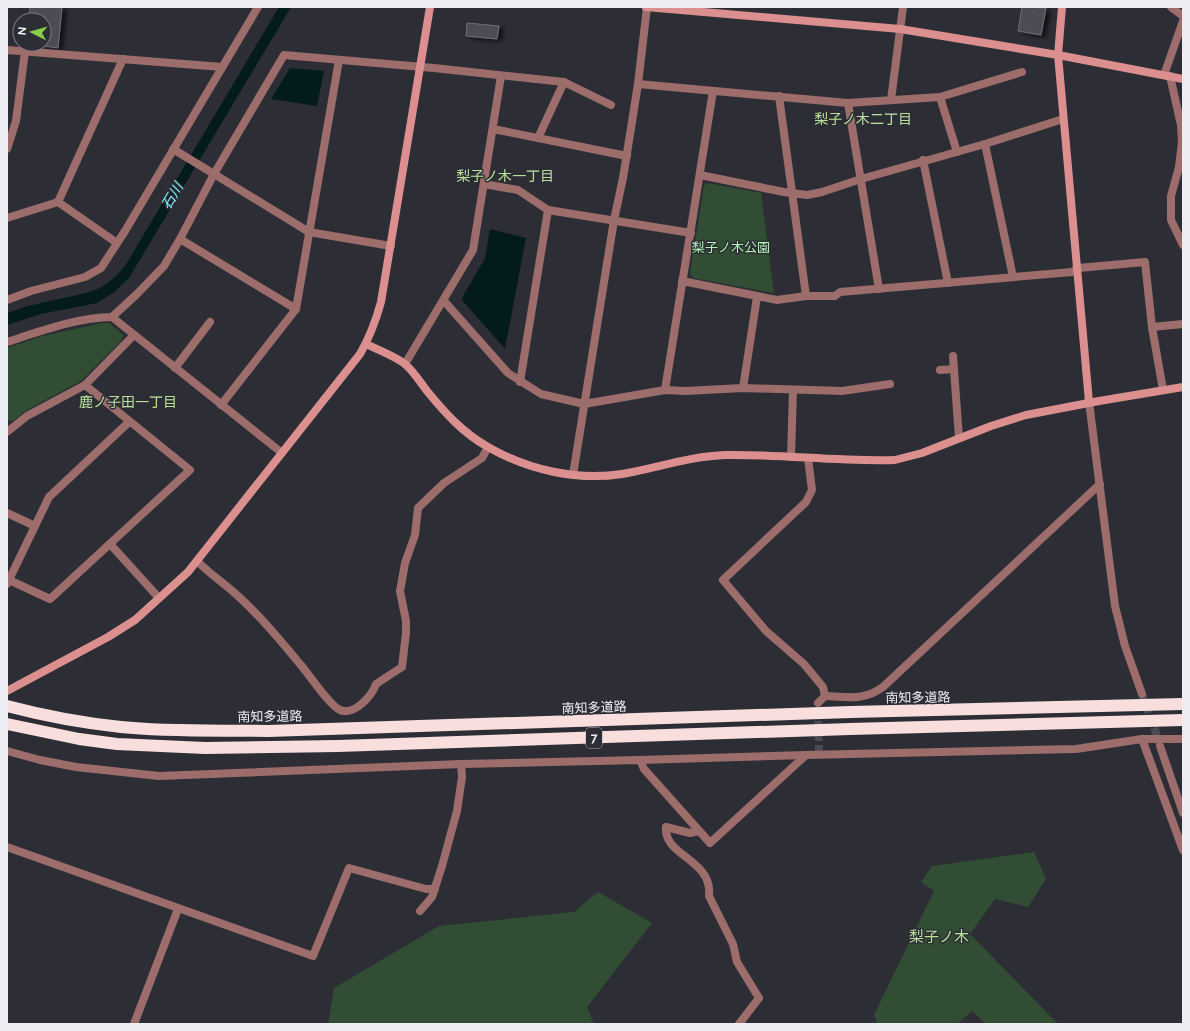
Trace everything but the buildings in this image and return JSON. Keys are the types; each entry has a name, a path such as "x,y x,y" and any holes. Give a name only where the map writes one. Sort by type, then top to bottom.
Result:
{"highway":[{"name":"南知多道路","path":"7,706 82,722 123,727 172,730 268,731 851,712 1183,704"},
{"name":"7","path":"7,724 79,739 117,744 204,748 346,746 850,729 1183,720"}],"street":[{"path":"7,300 31,291 85,277 101,268 258,7"},
{"path":"7,691 108,637 134,620 188,572 360,354 375,323 381,302 430,7"},
{"path":"573,475 614,220 627,156 638,84 647,7 900,29 1058,55 1183,79"},
{"path":"891,100 903,7"},
{"path":"1062,7 1058,55 1089,402 1115,606 1125,646 1142,694"},
{"path":"1171,7 1183,16"},
{"path":"1183,21 1167,76 1181,125 1182,142 1179,167 1171,196 1171,220 1183,244"},
{"path":"7,149 16,121 25,52"},
{"path":"37,52 222,67"},
{"path":"112,317 164,266 180,239 212,173 284,55 421,67 564,82 611,104"},
{"path":"7,218 58,202 123,59"},
{"path":"221,404 296,309 339,60"},
{"path":"638,84 848,103 940,97 1022,72"},
{"path":"405,364 444,301 473,250 502,76"},
{"path":"538,138 564,82"},
{"path":"665,390 713,91"},
{"path":"779,96 806,296"},
{"path":"940,97 957,152"},
{"path":"848,103 878,289"},
{"path":"700,175 807,195 822,192 923,160 985,144 1063,119"},
{"path":"494,129 627,156"},
{"path":"985,144 1013,277"},
{"path":"173,149 309,232 391,246"},
{"path":"923,160 948,283"},
{"path":"484,184 518,190 548,210 690,233"},
{"path":"58,202 117,243"},
{"path":"520,382 548,210"},
{"path":"180,239 296,309"},
{"path":"682,281 777,300 806,296 835,296 840,292 1072,272 1078,268 1145,262 1152,327 1163,390"},
{"path":"743,388 757,297"},
{"path":"444,301 508,373 520,382 541,394 584,404 598,403 665,390 736,390 743,388 842,390 890,384"},
{"path":"7,342 47,329 101,317 112,317 133,336 282,453"},
{"path":"175,368 210,322"},
{"path":"1152,327 1183,324"},
{"path":"8,429 27,416 85,386 133,336"},
{"path":"366,344 405,364 446,414 459,426 488,447 525,464 573,475 595,476 622,474 676,461 716,456 747,455 895,460 922,454 959,438 1026,415 1089,402 1183,387"},
{"path":"953,356 959,438"},
{"path":"940,370 954,369"},
{"path":"85,386 190,470 50,598 8,582 49,497 129,422"},
{"path":"791,457 793,390"},
{"path":"197,561 237,595 266,624 312,678 324,695 339,710 350,711 355,709 375,689 376,684 402,667 406,620 400,591 405,562 416,535 418,508 444,483 482,458 488,447"},
{"path":"808,458 812,490 806,502 723,580 766,631 804,664 823,687 825,696"},
{"path":"818,703 825,696 867,696 875,693 1100,484"},
{"path":"7,513 35,526"},
{"path":"110,544 159,598"},
{"path":"7,751 40,760 76,766 159,776 461,764 1076,749 1142,739 1183,738"},
{"path":"1142,739 1183,850"},
{"path":"1160,746 1183,812"},
{"path":"640,760 644,769 710,843 806,755"},
{"path":"420,911 432,897 435,889 457,812 462,777 461,764"},
{"path":"699,831 690,833 666,827 665,834 672,844 704,873 710,888 709,896 733,944 737,962 759,998 739,1024"},
{"path":"7,847 313,956 349,868 426,889 435,889"},
{"path":"134,1024 178,909"}],"green space":[{"name":"梨子ノ木公園","path":"707,183 761,193 774,293 693,278 690,273 704,186"},
{"path":"102,323 109,323 123,335 122,340 81,381 27,410 13,421 8,420 7,348 43,336"},
{"path":"1034,852 1046,879 1028,907 995,899 970,934 1058,1024 986,1024 972,1011 957,1024 878,1024 874,1015 934,891 921,882 932,866"},
{"path":"598,892 652,923 587,1007 594,1024 328,1024 334,988 439,926 574,912"}],"water":[{"name":"石川","path":"279,7 291,7 129,278 113,293 97,303 41,314 7,325 7,313 28,306 96,290 107,284 120,271 128,261"},
{"path":"290,68 324,71 317,106 271,99"},
{"path":"490,229 526,238 505,349 462,300 485,258"}],"tunnel":[{"path":"1142,694 1160,744"},
{"path":"818,709 819,754"}],"district":[{"name":"梨子ノ木二丁目","path":"863,119"},
{"name":"梨子ノ木一丁目","path":"505,176"},
{"name":"鹿ノ子田一丁目","path":"128,402"},
{"name":"梨子ノ木","path":"939,937"}]}
